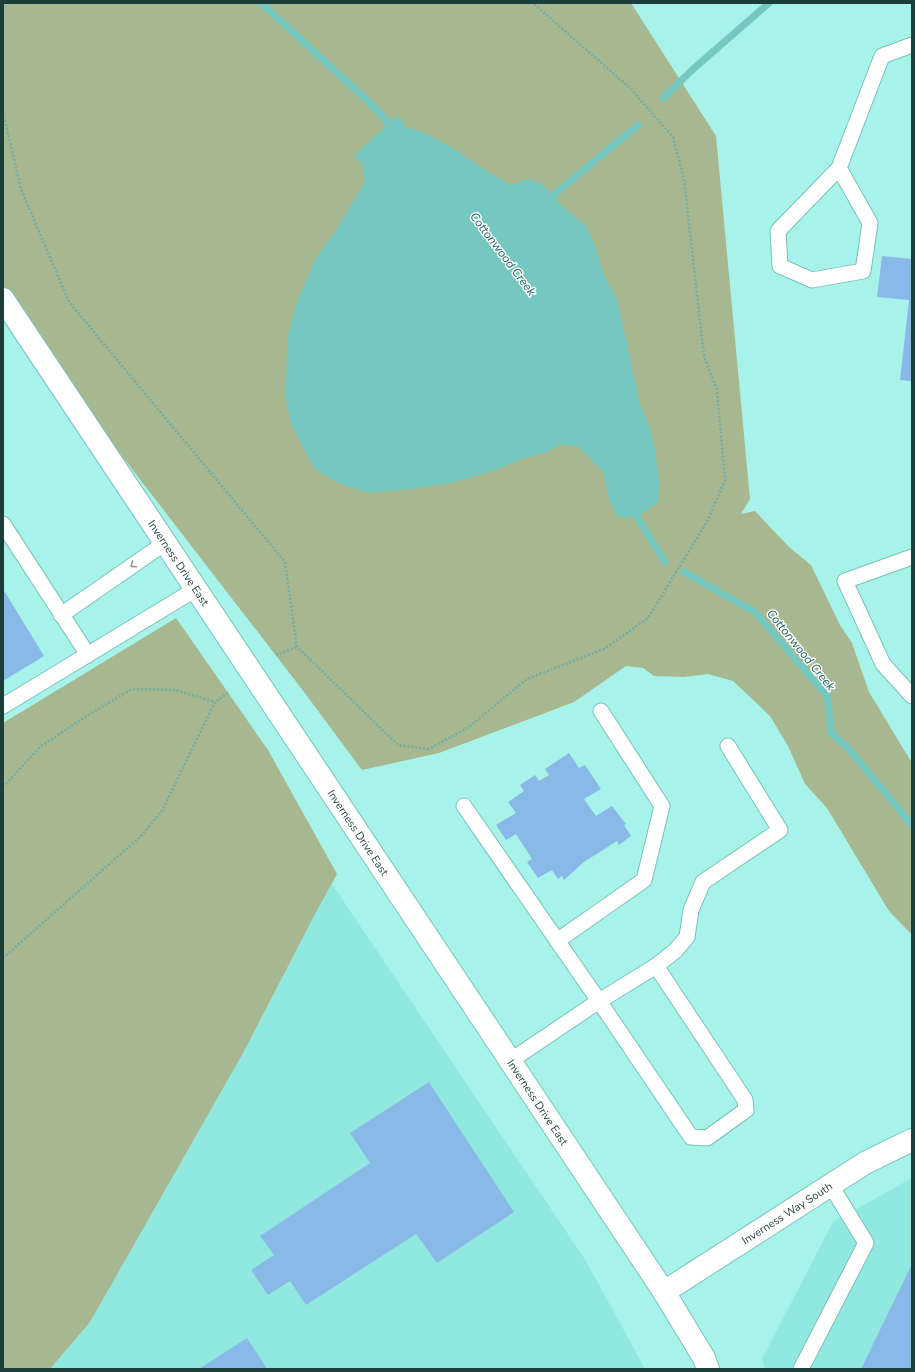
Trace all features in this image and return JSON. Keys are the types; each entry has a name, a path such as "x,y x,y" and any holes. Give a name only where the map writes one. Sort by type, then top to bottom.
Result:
{"main road":[{"name":"Inverness Drive East","path":"3,299 664,1292 704,1358 708,1369"},
{"name":"Inverness Way South","path":"664,1292 830,1184 865,1163 912,1140"}],"lane":[{"path":"839,168 870,223 863,271 812,280 780,266 778,231 839,168 882,56 912,45"},
{"path":"3,524 88,655"},
{"path":"61,615 165,543"},
{"path":"912,557 845,581 883,664 912,696"},
{"path":"3,706 196,589"},
{"path":"557,941 644,880 662,806 601,711"},
{"path":"510,1061 599,1001 656,966 675,951 687,937 691,910 703,882 780,830 728,746"},
{"path":"464,806 691,1137 707,1138 746,1110 745,1100 656,966"},
{"path":"801,1369 866,1243 830,1184"}],"path":[{"path":"3,112 20,189 69,302 285,562 297,647 398,745 429,748 469,727 527,679 604,649 648,618 708,520 725,480 717,390 704,356 684,179 673,137 631,89 533,3"},
{"path":"276,655 297,647"},
{"path":"3,787 40,747 88,715 132,689 176,690 215,702"},
{"path":"3,958 140,837 162,810 215,702 228,693"}],"shaded area":[{"path":"332,884 586,1261 645,1369 50,1369 90,1322"},
{"path":"912,1178 912,1369 765,1369 762,1359 833,1222"}],"green space":[{"path":"3,3 631,3 716,136 750,499 741,514 755,511 789,547 811,565 840,625 852,643 869,692 912,763 912,935 889,911 827,808 805,784 788,746 770,716 733,681 708,674 684,677 654,676 643,668 626,666 574,702 439,753 362,770 301,688 3,302"},
{"path":"176,618 268,750 337,874 243,1053 90,1322 50,1369 3,1369 3,723"}],"water":[{"path":"400,117 405,127 434,138 447,145 511,185 525,180 533,180 543,185 564,208 586,226 596,248 604,275 617,299 640,405 648,422 656,454 659,485 658,502 637,517 618,517 610,503 603,472 579,447 562,444 547,452 524,458 493,471 455,482 419,488 368,493 338,483 315,469 292,426 285,396 288,336 296,304 316,258 334,233 365,182 362,164 354,156 393,119"}],"building":[{"path":"882,256 912,259 912,381 900,380 909,300 877,297"},
{"path":"3,589 44,656 3,681"},
{"path":"569,753 579,768 585,765 601,789 584,799 596,816 612,806 626,824 624,825 631,836 619,845 617,841 584,862 564,880 562,876 558,879 552,870 538,878 527,862 532,859 516,834 506,840 496,825 516,813 508,802 524,791 520,785 535,775 539,781 549,775 545,769"},
{"path":"429,1082 514,1212 437,1263 416,1234 306,1305 290,1281 268,1295 251,1270 274,1255 260,1236 370,1163 350,1133"},
{"path":"912,1264 912,1369 861,1369"},
{"path":"247,1338 267,1369 199,1369"}],"waterway":[{"name":"Cottonwood Creek","path":"261,3 369,102 394,129"},
{"path":"663,98 692,70 769,3"},
{"path":"546,201 638,125"},
{"name":"Cottonwood Creek","path":"634,508 637,517 665,562"},
{"name":"Cottonwood Creek","path":"684,572 755,612 828,697 831,733 847,747 912,825"}]}
